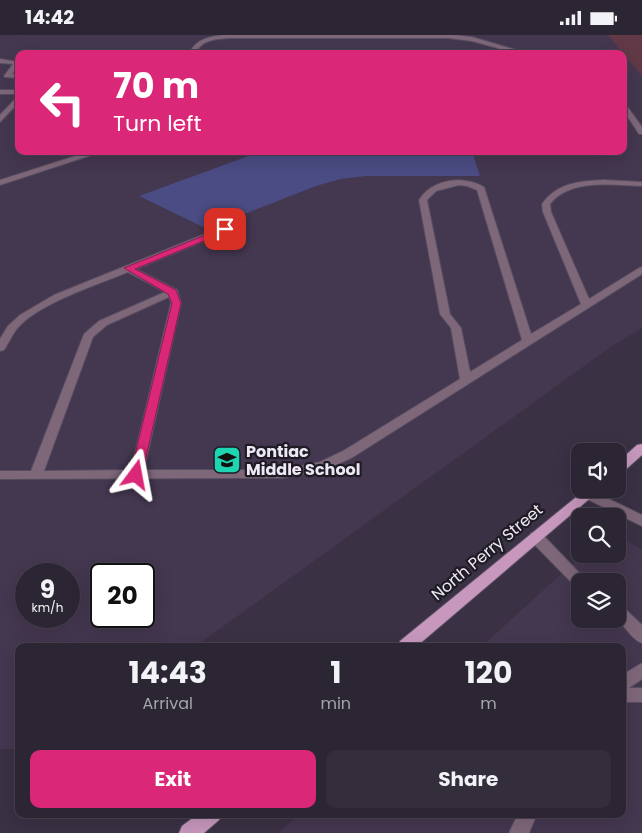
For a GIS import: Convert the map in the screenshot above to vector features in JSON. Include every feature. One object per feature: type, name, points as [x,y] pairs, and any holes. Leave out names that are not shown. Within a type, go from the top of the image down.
[{"type":"main road","points":[[626,462],[642,448]]},
{"type":"main road","name":"North Perry Street","points":[[410,643],[583,498]]},
{"type":"main road","points":[[189,833],[207,818]]},
{"type":"lane","points":[[194,50],[196,45],[213,38],[229,36],[432,35],[466,37],[513,50]]},
{"type":"lane","points":[[0,61],[15,63]]},
{"type":"lane","points":[[15,66],[7,76],[15,76]]},
{"type":"lane","points":[[0,92],[15,92]]},
{"type":"lane","points":[[0,119],[15,102]]},
{"type":"lane","points":[[627,110],[642,132]]},
{"type":"lane","points":[[0,183],[88,155]]},
{"type":"lane","points":[[586,304],[547,212],[546,204],[553,195],[576,185],[603,183],[642,184]]},
{"type":"lane","points":[[466,380],[456,328],[445,313],[424,200],[428,193],[442,187],[459,184],[472,184],[482,189],[528,341]]},
{"type":"lane","points":[[0,348],[12,328],[40,306],[225,229]]},
{"type":"lane","points":[[128,268],[172,292],[176,303],[136,475]]},
{"type":"lane","points":[[0,475],[282,474],[310,470],[335,461],[642,270]]},
{"type":"lane","points":[[36,475],[88,336],[103,323],[172,292]]},
{"type":"lane","points":[[603,498],[642,521]]},
{"type":"lane","points":[[536,537],[571,573]]},
{"type":"lane","points":[[626,618],[642,637]]},
{"type":"lane","points":[[626,682],[642,670]]},
{"type":"lane","points":[[626,695],[642,695]]},
{"type":"lane","points":[[520,833],[526,818]]},
{"type":"shaded area","name":"Pontiac Middle School","points":[[0,35],[642,35],[642,328],[612,346],[200,643],[15,643],[15,749],[0,749]]},
{"type":"shaded area","points":[[608,35],[642,35],[642,76],[627,58],[627,50],[620,50]]},
{"type":"shaded area","points":[[626,540],[642,550],[642,833],[278,833],[295,818],[626,818],[626,643],[485,643],[573,563],[626,563]]},
{"type":"building","points":[[251,155],[473,155],[480,176],[366,176],[341,179],[316,186],[232,219],[229,217],[203,227],[139,196]]},
{"type":"place","name":"Pontiac Middle School","points":[[227,460]]},
{"type":"route","points":[[136,475],[176,299],[172,292],[128,268],[225,229]]}]
